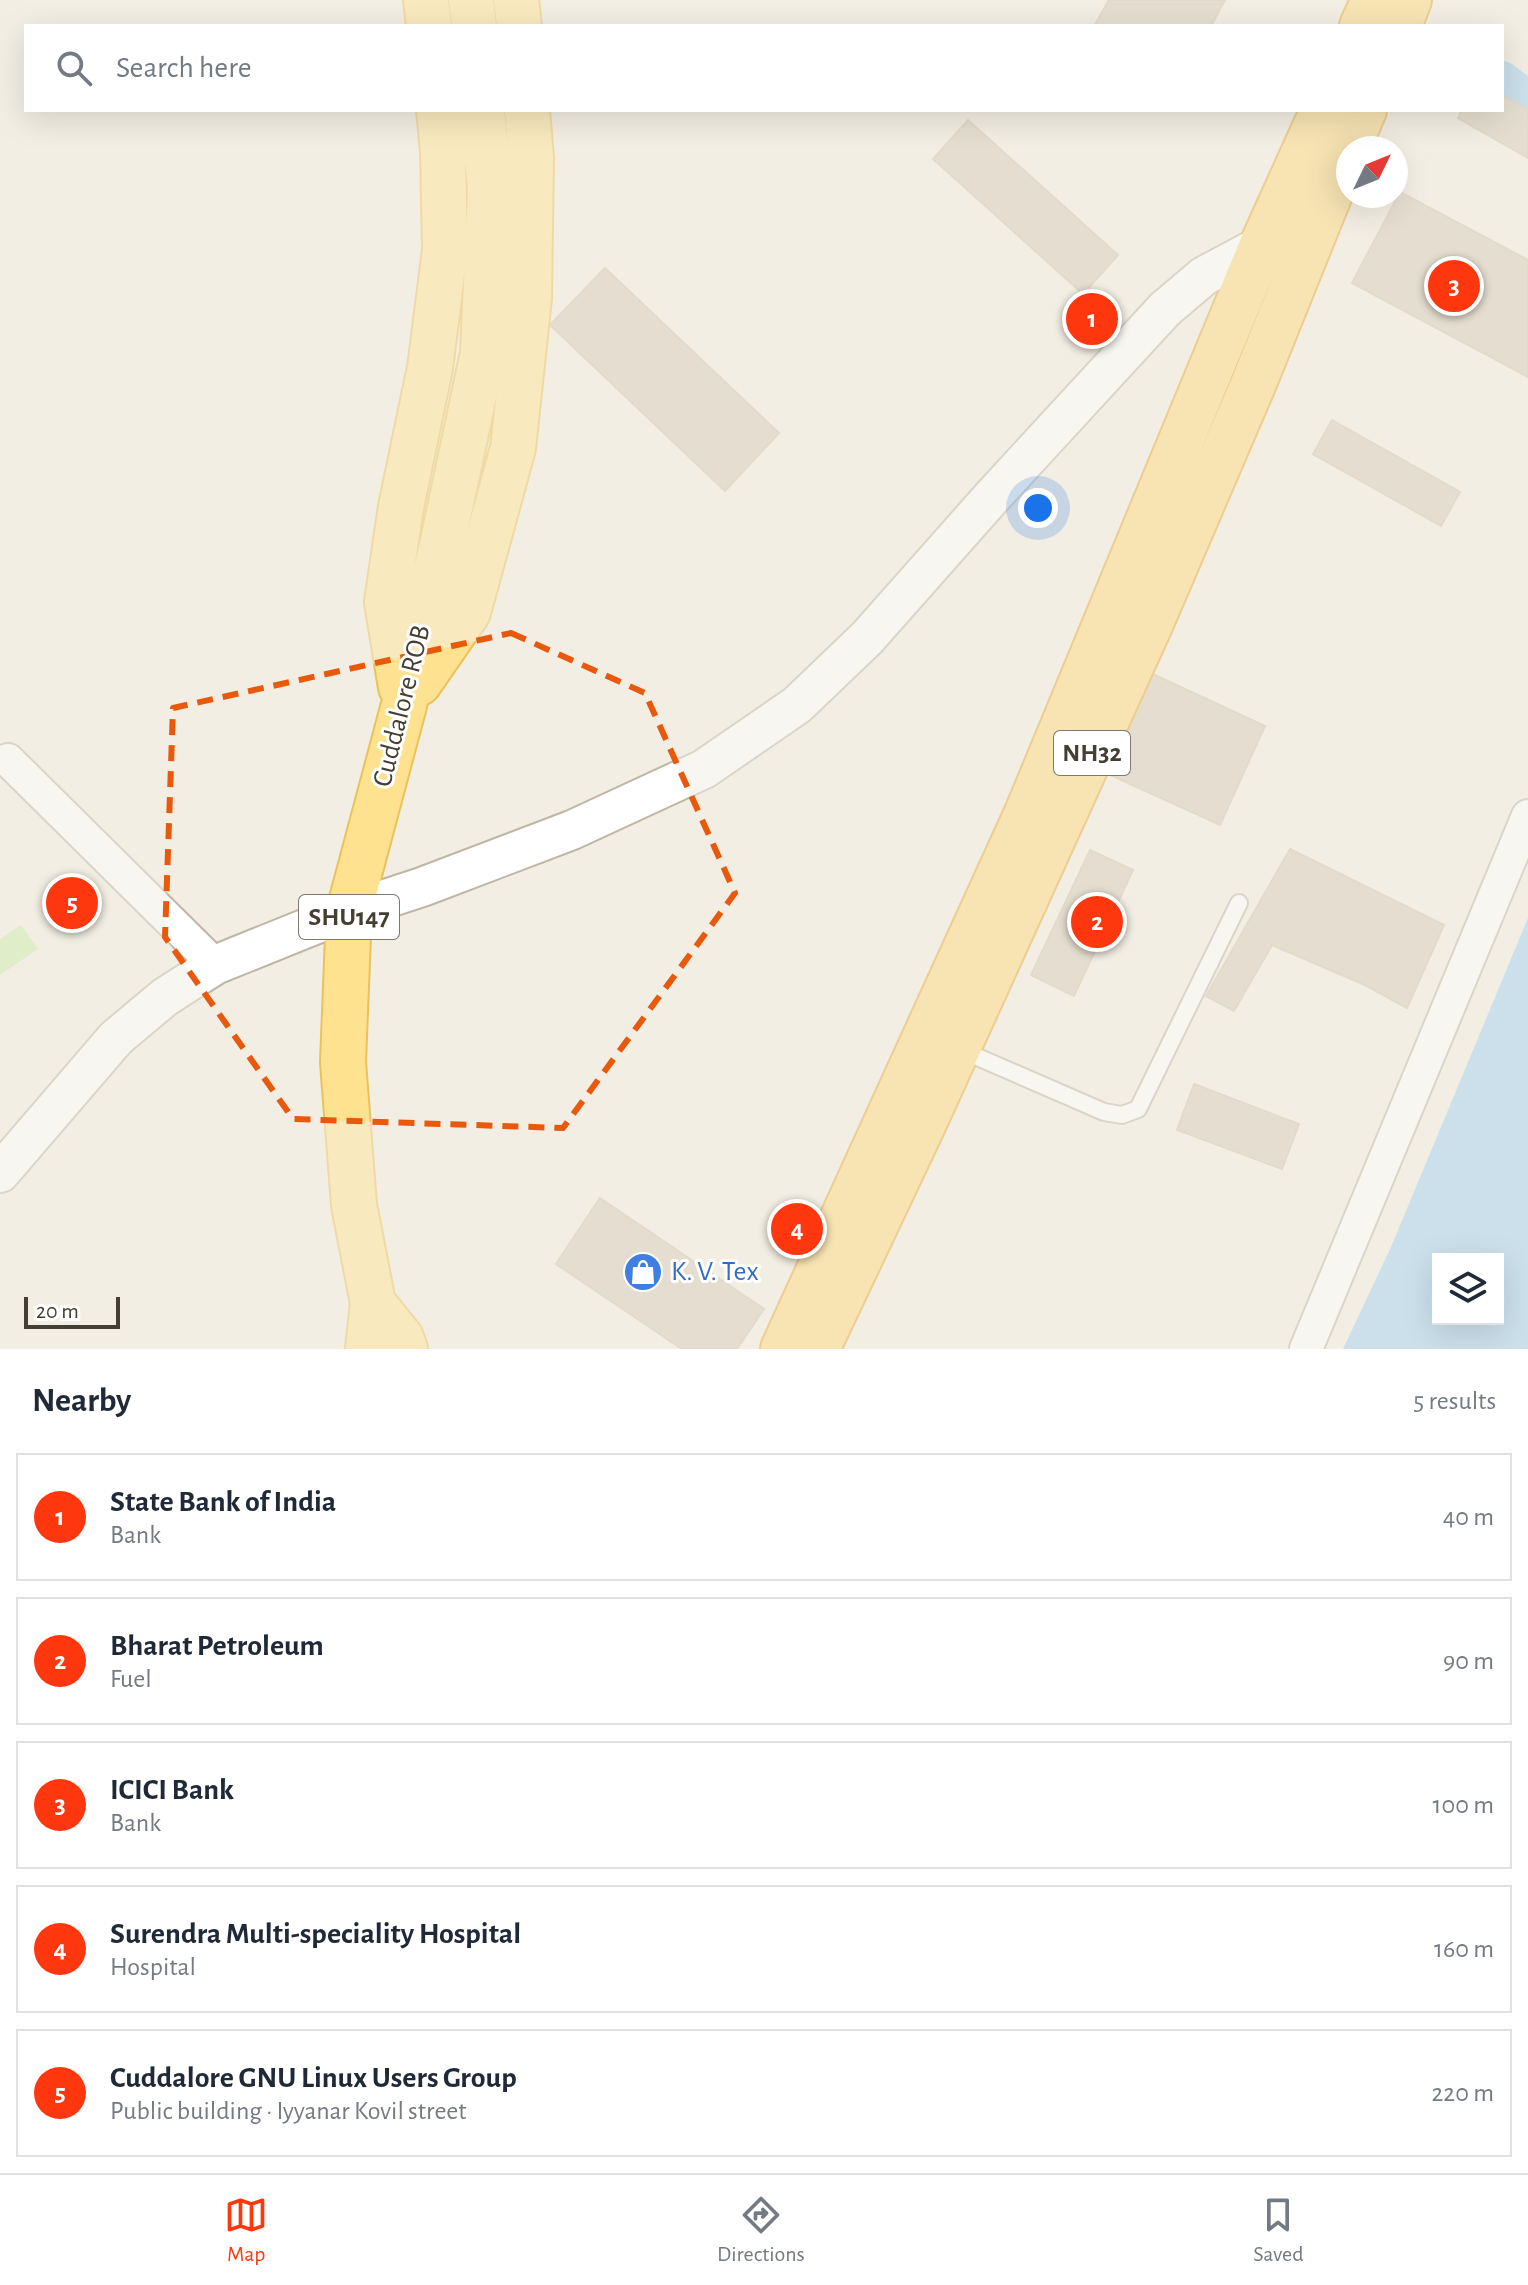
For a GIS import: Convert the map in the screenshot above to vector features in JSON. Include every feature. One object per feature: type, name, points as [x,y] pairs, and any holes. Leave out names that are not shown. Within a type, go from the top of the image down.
[{"type":"highway","points":[[1363,24],[1374,0]]},
{"type":"highway","points":[[1400,24],[1409,0]]},
{"type":"highway","name":"NH32","points":[[783,1349],[1027,813],[1262,245],[1322,112]]},
{"type":"highway","name":"NH32","points":[[1353,136],[1363,112]]},
{"type":"highway","name":"NH32","points":[[817,1349],[958,1049],[1150,625],[1253,385],[1336,178]]},
{"type":"main road","points":[[426,0],[429,24]]},
{"type":"main road","points":[[471,0],[474,24]]},
{"type":"main road","points":[[516,0],[519,24]]},
{"type":"main road","points":[[404,705],[387,602],[401,507],[430,368],[445,250],[439,112]]},
{"type":"main road","name":"Cuddalore ROB","points":[[368,1349],[373,1303],[354,1205],[343,1062],[349,911],[404,705],[483,353],[490,188],[482,112]]},
{"type":"main road","points":[[404,705],[468,612],[513,448],[529,298],[531,158],[527,112]]},
{"type":"main road","name":"Cuddalore ROB","points":[[373,1303],[401,1338],[405,1349]]},
{"type":"street","points":[[0,1173],[116,1038],[165,997],[215,965],[349,911],[572,830],[704,769],[797,705],[867,638],[1165,309],[1204,276],[1262,245]]},
{"type":"street","points":[[8,760],[215,965]]},
{"type":"street","points":[[1306,1349],[1528,816]]},
{"type":"lane","points":[[958,1049],[1104,1112],[1122,1115],[1138,1109],[1239,903]]},
{"type":"highlighted area","points":[[511,633],[645,693],[735,893],[563,1128],[293,1119],[165,937],[173,708]]},
{"type":"green space","points":[[21,925],[38,949],[0,975],[0,939]]},
{"type":"water","points":[[1528,918],[1528,1349],[1343,1349],[1391,1247]]},
{"type":"building","points":[[1109,0],[1225,0],[1212,24],[1095,24]]},
{"type":"building","points":[[1504,96],[1528,110],[1528,158],[1458,118],[1461,112],[1504,112]]},
{"type":"building","points":[[968,120],[1118,255],[1083,294],[933,159]]},
{"type":"building","points":[[1408,196],[1528,260],[1528,377],[1352,283],[1392,208],[1408,208]]},
{"type":"building","points":[[605,268],[779,433],[725,491],[550,325]]},
{"type":"building","points":[[1332,420],[1460,492],[1441,526],[1313,454]]},
{"type":"building","points":[[1142,669],[1265,726],[1220,825],[1097,769]]},
{"type":"building","points":[[1290,849],[1444,925],[1407,1008],[1365,985],[1272,945],[1234,1011],[1206,996]]},
{"type":"building","points":[[1090,850],[1133,870],[1074,996],[1031,975]]},
{"type":"building","points":[[1194,1084],[1299,1124],[1282,1169],[1177,1130]]},
{"type":"building","points":[[600,1198],[764,1309],[737,1349],[682,1349],[556,1264]]},
{"type":"waterway","points":[[1504,79],[1528,97]]},
{"type":"place","name":"ICICI Bank","points":[[1454,286]]},
{"type":"place","name":"State Bank of India","points":[[1092,319]]},
{"type":"place","name":"Cuddalore GNU Linux Users Group","points":[[72,903]]},
{"type":"place","name":"Bharat Petroleum","points":[[1097,922]]},
{"type":"place","name":"Surendra Multi-speciality Hospital","points":[[797,1229]]},
{"type":"place","name":"K. V. Tex","points":[[643,1272]]}]
